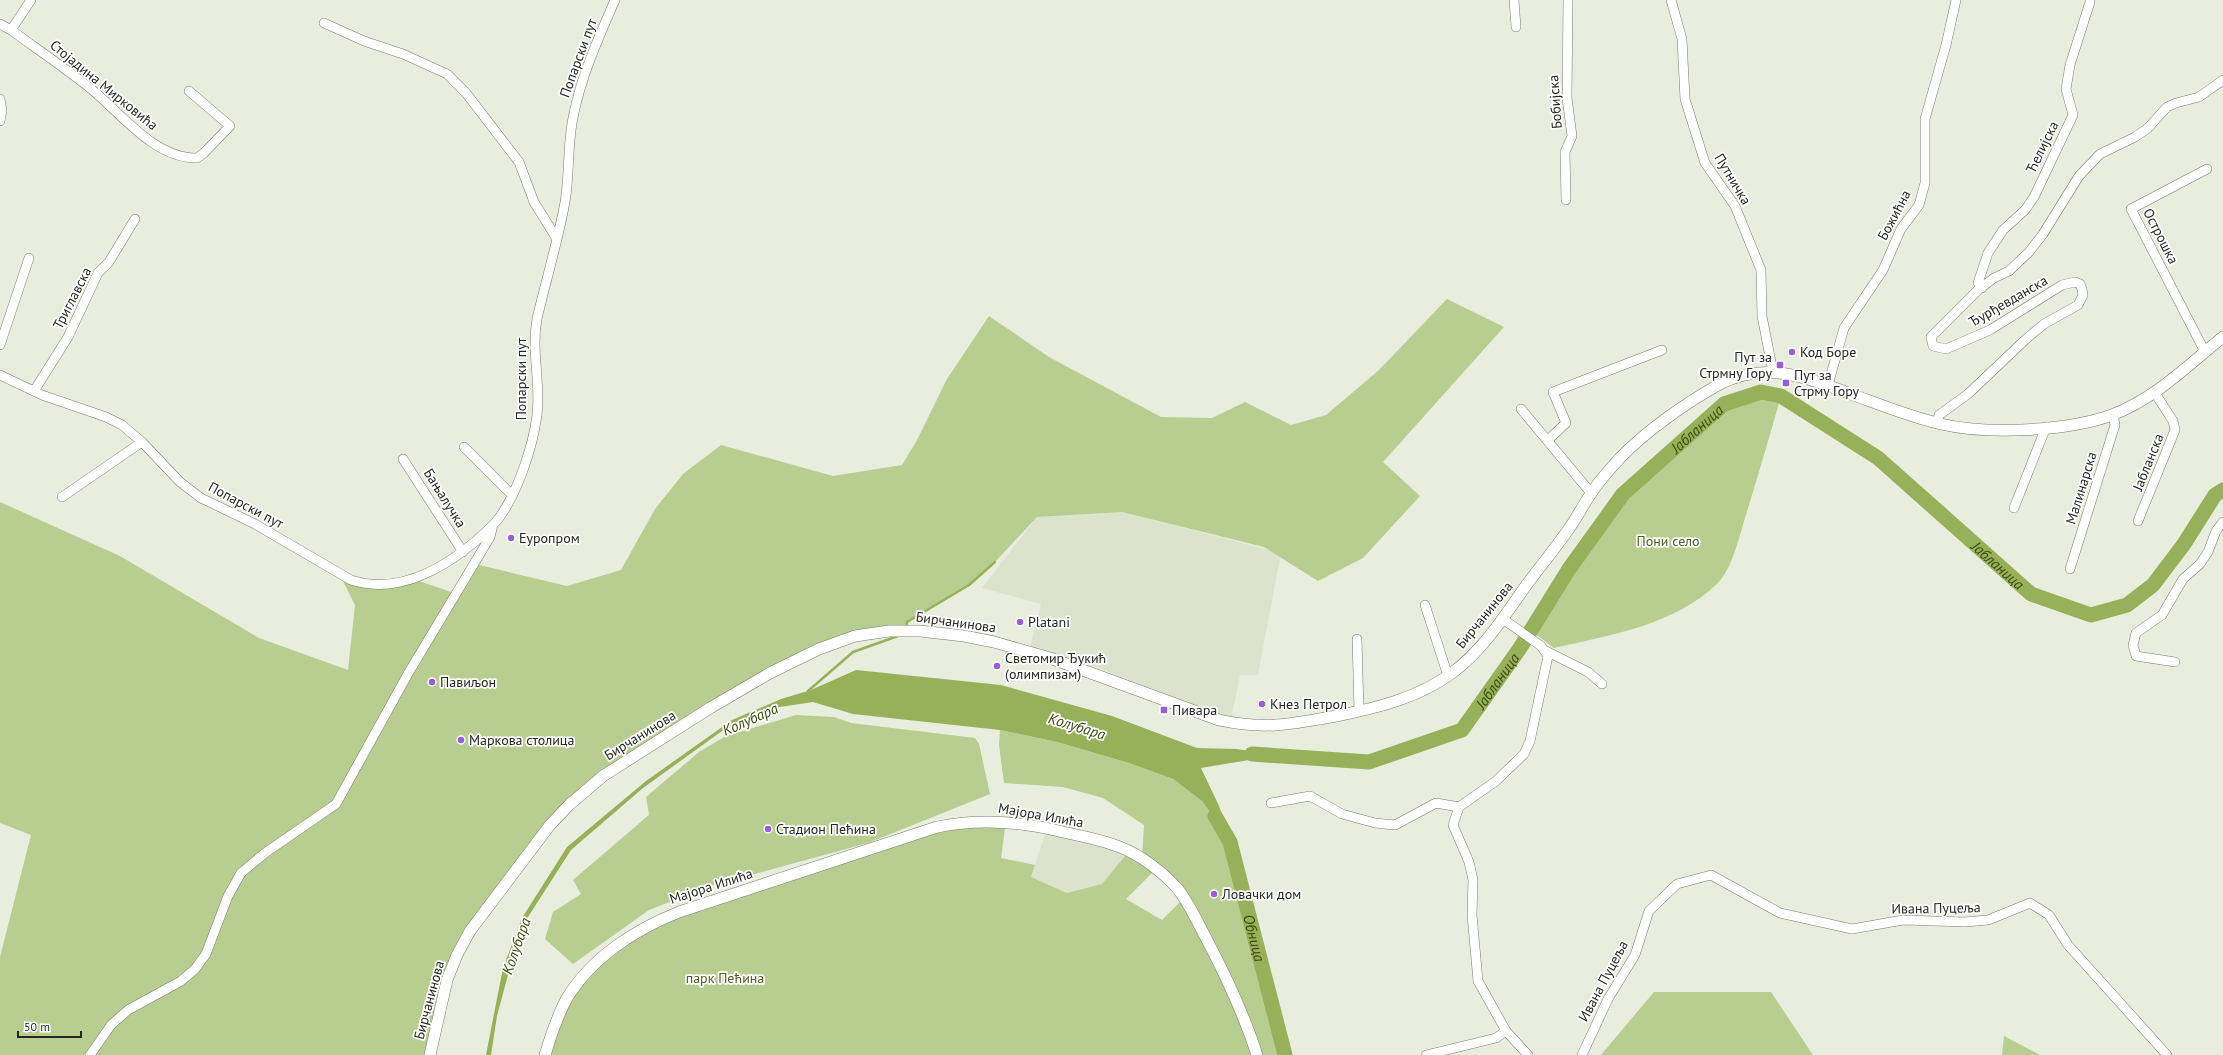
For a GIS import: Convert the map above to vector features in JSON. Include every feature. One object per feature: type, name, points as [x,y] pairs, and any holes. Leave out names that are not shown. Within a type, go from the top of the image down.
[{"type":"main road","points":[[1768,372],[1800,376],[1909,415],[1937,423],[1977,430],[2046,427],[2094,420],[2114,414],[2155,393],[2223,337]]},
{"type":"main road","name":"Бирчанинова","points":[[430,1055],[447,980],[457,955],[470,931],[550,825],[568,805],[603,776],[746,686],[835,642],[870,633],[906,630],[964,636],[994,642],[1050,658],[1219,720],[1241,725],[1283,726],[1359,711],[1397,701],[1425,690],[1448,676],[1479,649],[1570,528],[1591,493],[1623,455],[1670,417],[1729,380],[1768,372]]},
{"type":"main road","name":"Мајора Илића","points":[[545,1055],[560,1012],[582,979],[611,950],[652,924],[679,912],[937,827],[978,821],[1006,822],[1036,826],[1112,844],[1142,858],[1166,876],[1189,905],[1216,956],[1240,1007],[1257,1055]]},
{"type":"street","points":[[11,30],[31,0]]},
{"type":"street","name":"Попарски пут","points":[[0,375],[34,391],[106,417],[122,425],[142,442],[180,482],[201,498],[255,524],[351,580],[368,585],[401,582],[424,575],[462,552],[494,525],[512,495],[524,462],[536,418],[535,335],[565,201],[572,126],[576,101],[584,76],[614,0]]},
{"type":"street","points":[[1514,0],[1516,27]]},
{"type":"street","name":"Бобијска","points":[[1566,200],[1565,152],[1572,136],[1567,98],[1568,0]]},
{"type":"street","name":"Путничка","points":[[1671,0],[1682,39],[1685,99],[1705,163],[1735,206],[1762,270],[1762,316],[1768,372]]},
{"type":"street","name":"Божићна","points":[[1828,385],[1844,328],[1883,270],[1901,229],[1919,205],[1925,183],[1925,119],[1946,45],[1956,0]]},
{"type":"street","name":"Ћелијска","points":[[1982,288],[1978,283],[1988,253],[2003,230],[2025,210],[2034,196],[2073,115],[2066,89],[2070,65],[2090,2]]},
{"type":"street","points":[[324,23],[364,41],[403,54],[447,74],[466,93],[519,162],[534,202],[557,239]]},
{"type":"street","name":"Стојадина Мирковића","points":[[0,24],[11,30],[91,88],[140,134],[175,153],[193,158],[200,156],[230,126],[189,91]]},
{"type":"street","name":"Ђурђевданска","points":[[1937,423],[1940,415],[1968,394],[2026,339],[2044,324],[2078,305],[2082,295],[2080,284],[2075,282],[2062,285],[1990,330],[1946,349],[1933,346],[1932,337],[1982,288],[2009,270],[2029,252],[2043,234],[2079,176],[2100,154],[2135,137],[2148,128],[2167,107],[2176,103],[2200,97],[2223,80]]},
{"type":"street","points":[[0,100],[2,110],[0,121]]},
{"type":"street","name":"Острошка","points":[[2205,352],[2131,209],[2207,169]]},
{"type":"street","name":"Триглавска","points":[[34,391],[68,337],[98,273],[109,262],[135,219]]},
{"type":"street","points":[[0,345],[29,258]]},
{"type":"street","points":[[1548,440],[1566,423],[1553,392],[1662,350]]},
{"type":"street","name":"Јабланска","points":[[2138,521],[2175,430],[2174,421],[2155,393]]},
{"type":"street","points":[[1521,409],[1591,493]]},
{"type":"street","name":"Малинарска","points":[[2070,569],[2115,425],[2114,414]]},
{"type":"street","points":[[2014,508],[2046,427]]},
{"type":"street","points":[[62,498],[142,442]]},
{"type":"street","points":[[464,447],[512,495]]},
{"type":"street","name":"Бањалучка","points":[[403,459],[462,552]]},
{"type":"street","points":[[2175,662],[2136,656],[2134,649],[2134,637],[2136,633],[2162,615],[2183,579],[2204,558],[2216,531],[2223,522]]},
{"type":"street","points":[[90,1055],[112,1025],[128,1010],[181,981],[195,969],[206,954],[228,896],[240,873],[265,853],[336,804],[409,672],[490,537],[494,525]]},
{"type":"street","points":[[1426,605],[1448,676]]},
{"type":"street","points":[[1503,619],[1543,648],[1588,672],[1602,684]]},
{"type":"street","points":[[1357,639],[1359,711]]},
{"type":"street","points":[[1528,1055],[1506,1031],[1478,981],[1472,915],[1473,880],[1469,862],[1452,825],[1459,807],[1496,781],[1524,754],[1530,741],[1548,661],[1543,648]]},
{"type":"street","points":[[1271,803],[1310,796],[1342,814],[1375,823],[1395,825],[1436,803],[1459,807]]},
{"type":"street","name":"Ивана Пуцеља","points":[[1582,1055],[1608,999],[1635,955],[1649,911],[1677,884],[1711,875],[1780,913],[1852,929],[1903,920],[1965,922],[1988,920],[2030,903],[2049,915],[2068,945],[2166,1055]]},
{"type":"street","points":[[1426,1055],[1496,1038],[1506,1031]]},
{"type":"shaded area","points":[[1122,512],[1281,553],[1258,675],[1240,675],[1231,720],[1086,663],[1030,647],[1041,604],[982,588],[1037,517]]},
{"type":"shaded area","points":[[1047,828],[1129,851],[1102,884],[1067,893],[1031,877]]},
{"type":"green space","points":[[1447,299],[1504,327],[1383,462],[1420,496],[1363,558],[1318,581],[1264,547],[1122,512],[1037,517],[995,562],[969,585],[907,622],[906,630],[870,633],[770,673],[569,805],[457,955],[430,1055],[0,1055],[0,957],[31,835],[0,823],[0,502],[120,556],[259,638],[348,670],[355,605],[340,575],[359,583],[413,579],[457,594],[475,564],[567,586],[621,570],[655,509],[683,474],[721,445],[833,476],[902,465],[916,442],[947,379],[989,316],[1049,357],[1161,417],[1212,418],[1245,402],[1291,425],[1326,415],[1379,370]]},
{"type":"green space","name":"Пони село","points":[[1761,392],[1781,396],[1737,545],[1727,570],[1718,583],[1701,597],[1682,609],[1662,619],[1620,633],[1554,648],[1530,630],[1569,569],[1623,494],[1724,404]]},
{"type":"green space","name":"Стадион Пећина","points":[[796,715],[834,717],[851,723],[975,738],[979,744],[990,794],[868,843],[707,887],[649,910],[573,964],[545,939],[553,912],[581,894],[573,880],[649,815],[646,797],[699,752],[726,736]]},
{"type":"green space","name":"парк Пећина","points":[[1000,730],[1057,742],[1129,763],[1173,779],[1202,801],[1230,840],[1285,1055],[544,1055],[582,979],[654,923],[956,823],[1006,821],[1001,858],[1035,865],[1031,877],[1067,893],[1102,884],[1129,851],[1142,858],[1144,825],[1103,798],[1063,787],[1004,783],[999,745]],"holes":[[[1156,869],[1184,898],[1162,920],[1126,899]]]},
{"type":"green space","points":[[1654,992],[1771,992],[1813,1055],[1601,1055]]},
{"type":"green space","points":[[2004,1036],[2040,1055],[2002,1055]]},
{"type":"water","name":"Колубара","points":[[856,670],[1001,685],[1112,716],[1197,748],[1236,749],[1279,755],[1201,768],[1219,806],[1230,840],[1202,801],[1173,779],[1129,763],[1057,742],[1000,730],[853,714],[813,702],[773,708],[722,731],[643,788],[571,850],[528,917],[515,949],[497,1016],[491,1055],[486,1055],[503,968],[522,918],[567,847],[646,781],[732,720],[781,699],[811,690]]},
{"type":"waterway","name":"Јабланица","points":[[1252,754],[1369,762],[1462,730],[1520,648],[1569,569],[1623,494],[1724,404],[1761,392],[1781,396],[1878,458],[2031,594],[2091,615],[2127,605],[2153,585],[2184,544],[2215,495],[2223,490]]},
{"type":"waterway","points":[[906,629],[907,622],[969,585],[995,562]]},
{"type":"waterway","points":[[808,691],[853,652],[898,636]]},
{"type":"waterway","name":"Обница","points":[[1215,816],[1230,842],[1285,1055]]},
{"type":"place","name":"Код Боре","points":[[1792,352]]},
{"type":"place","name":"Пут за Стрмну Гору","points":[[1780,365]]},
{"type":"place","name":"Пут за Стрму Гору","points":[[1786,383]]},
{"type":"place","name":"Еуропром","points":[[511,538]]},
{"type":"place","name":"Platani","points":[[1020,622]]},
{"type":"place","name":"Светомир Ђукић (олимпизам)","points":[[997,666]]},
{"type":"place","name":"Павиљон","points":[[432,682]]},
{"type":"place","name":"Кнез Петрол","points":[[1262,704]]},
{"type":"place","name":"Пивара","points":[[1164,710]]},
{"type":"place","name":"Маркова столица","points":[[461,740]]},
{"type":"place","name":"Стадион Пећина","points":[[768,829]]},
{"type":"place","name":"Ловачки дом","points":[[1214,894]]}]
